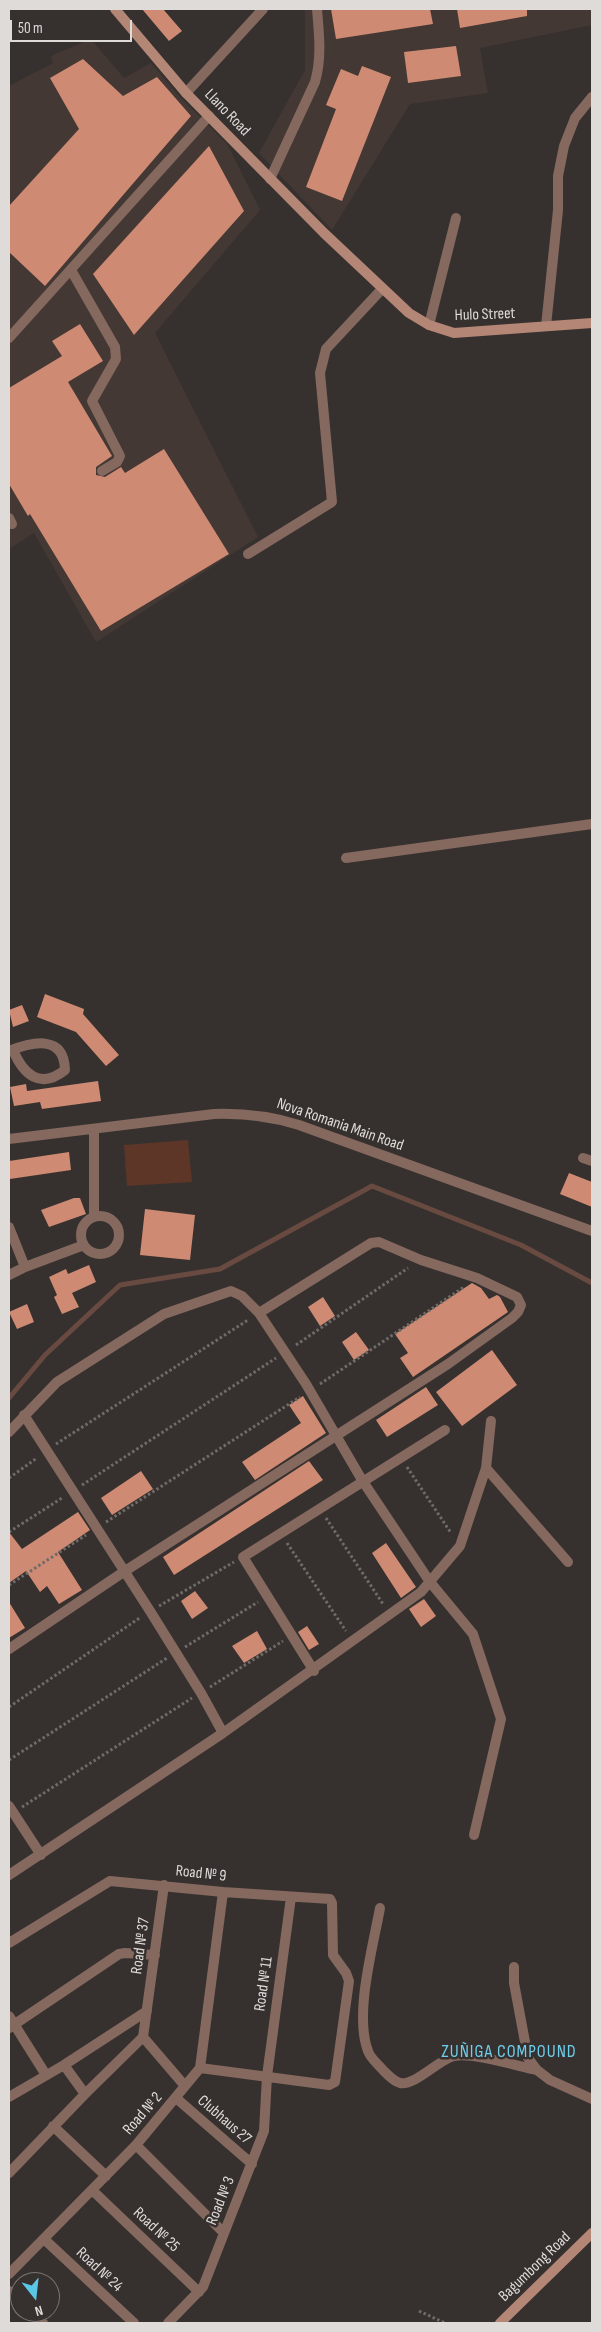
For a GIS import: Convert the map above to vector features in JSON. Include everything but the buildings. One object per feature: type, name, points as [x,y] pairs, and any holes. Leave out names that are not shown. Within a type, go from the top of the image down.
[{"type":"main road","name":"Llano Road","points":[[115,9],[186,93],[324,233]]},
{"type":"main road","name":"Hulo Street","points":[[324,233],[409,313],[429,325],[454,333],[592,323]]},
{"type":"main road","name":"Bagumbong Road","points":[[500,2323],[592,2234]]},
{"type":"street","points":[[186,93],[263,9]]},
{"type":"street","points":[[270,179],[307,99],[320,65],[317,9]]},
{"type":"street","points":[[546,326],[558,210],[558,176],[564,146],[575,118],[592,97]]},
{"type":"street","points":[[9,338],[209,116]]},
{"type":"street","points":[[429,325],[456,218]]},
{"type":"street","points":[[70,270],[116,354],[116,359],[92,401],[120,456],[117,462],[102,471]]},
{"type":"street","points":[[248,554],[332,502],[320,373],[322,359],[331,343],[382,289]]},
{"type":"street","points":[[346,858],[592,824]]},
{"type":"street","points":[[39,1042],[49,1044],[58,1050],[65,1059],[65,1070],[58,1075],[44,1078],[32,1077],[23,1070],[11,1050],[39,1042]]},
{"type":"street","name":"Nova Romania Main Road","points":[[9,1139],[214,1114],[244,1113],[272,1116],[299,1124],[592,1231]]},
{"type":"street","points":[[94,1129],[94,1216]]},
{"type":"street","points":[[94,1216],[106,1217],[116,1225],[119,1231],[117,1243],[108,1252],[102,1254],[94,1253],[84,1245],[81,1232],[84,1224],[94,1216]]},
{"type":"street","points":[[9,1227],[25,1267]]},
{"type":"street","points":[[9,1649],[125,1571],[448,1364],[518,1312],[521,1305],[517,1297],[477,1278],[421,1260],[379,1242],[370,1243],[260,1313]]},
{"type":"street","points":[[9,1275],[84,1245]]},
{"type":"street","points":[[9,1432],[56,1382],[164,1314],[231,1292],[242,1296],[260,1313],[337,1434],[362,1480],[430,1582],[473,1634],[502,1719],[474,1835]]},
{"type":"street","points":[[24,1415],[98,1527],[201,1693],[223,1733]]},
{"type":"street","points":[[9,1875],[314,1671],[421,1592],[460,1546],[486,1468],[491,1421]]},
{"type":"street","points":[[314,1671],[243,1557],[400,1456],[445,1430]]},
{"type":"street","points":[[486,1468],[568,1562]]},
{"type":"street","points":[[11,1809],[41,1855]]},
{"type":"street","name":"Road № 9","points":[[9,1943],[108,1881],[223,1892],[330,1899],[332,1903],[333,1955],[346,1973],[349,1981],[335,2082],[329,2085],[267,2076]]},
{"type":"street","name":"Road № 37","points":[[143,2037],[164,1885]]},
{"type":"street","points":[[223,1892],[200,2068],[267,2076]]},
{"type":"street","name":"Road № 11","points":[[267,2076],[291,1897]]},
{"type":"street","points":[[380,1908],[365,1990],[363,2032],[368,2053],[389,2077],[400,2083],[410,2082],[441,2061],[456,2055],[481,2058],[537,2070]]},
{"type":"street","points":[[46,2075],[10,2023],[119,1954],[155,1955]]},
{"type":"street","points":[[514,1967],[514,1984],[528,2058],[537,2070],[550,2080],[592,2099]]},
{"type":"street","points":[[9,2097],[64,2065],[146,2011]]},
{"type":"street","points":[[9,2173],[53,2126],[143,2037],[185,2086]]},
{"type":"street","points":[[64,2065],[85,2094]]},
{"type":"street","name":"Road № 2","points":[[9,2274],[136,2145],[200,2068]]},
{"type":"street","name":"Road № 3","points":[[168,2323],[199,2292],[252,2164],[264,2131],[267,2076]]},
{"type":"street","name":"Clubhaus 27","points":[[176,2098],[252,2164]]},
{"type":"street","points":[[53,2126],[106,2176]]},
{"type":"street","points":[[136,2145],[224,2232]]},
{"type":"street","name":"Road № 25","points":[[92,2190],[199,2292]]},
{"type":"street","name":"Road № 24","points":[[44,2239],[134,2323]]},
{"type":"path","points":[[9,1532],[285,1352],[421,1260]]},
{"type":"path","points":[[9,1585],[310,1390],[477,1278]]},
{"type":"path","points":[[9,1478],[46,1451],[260,1313]]},
{"type":"path","points":[[400,1456],[460,1546]]},
{"type":"path","points":[[319,1507],[390,1615]]},
{"type":"path","points":[[280,1532],[354,1642]]},
{"type":"path","points":[[9,1706],[150,1611],[243,1557]]},
{"type":"path","points":[[9,1760],[175,1653],[268,1596]]},
{"type":"path","points":[[11,1809],[292,1635]]},
{"type":"path","points":[[419,2311],[445,2323]]},
{"type":"shaded area","points":[[305,9],[592,9],[592,25],[480,48],[488,93],[410,104],[332,230],[259,153],[305,70]]},
{"type":"shaded area","points":[[91,39],[124,78],[151,63],[181,98],[227,144],[260,210],[155,333],[258,537],[96,642],[34,533],[9,549],[9,86],[53,63],[51,56]]},
{"type":"shaded area","points":[[188,1140],[192,1182],[127,1186],[124,1145]]},
{"type":"waterway","points":[[9,1398],[45,1355],[120,1285],[220,1269],[372,1186],[521,1245],[592,1283]]},
{"type":"district","name":"ZUÑIGA COMPOUND","points":[[509,2052]]}]
